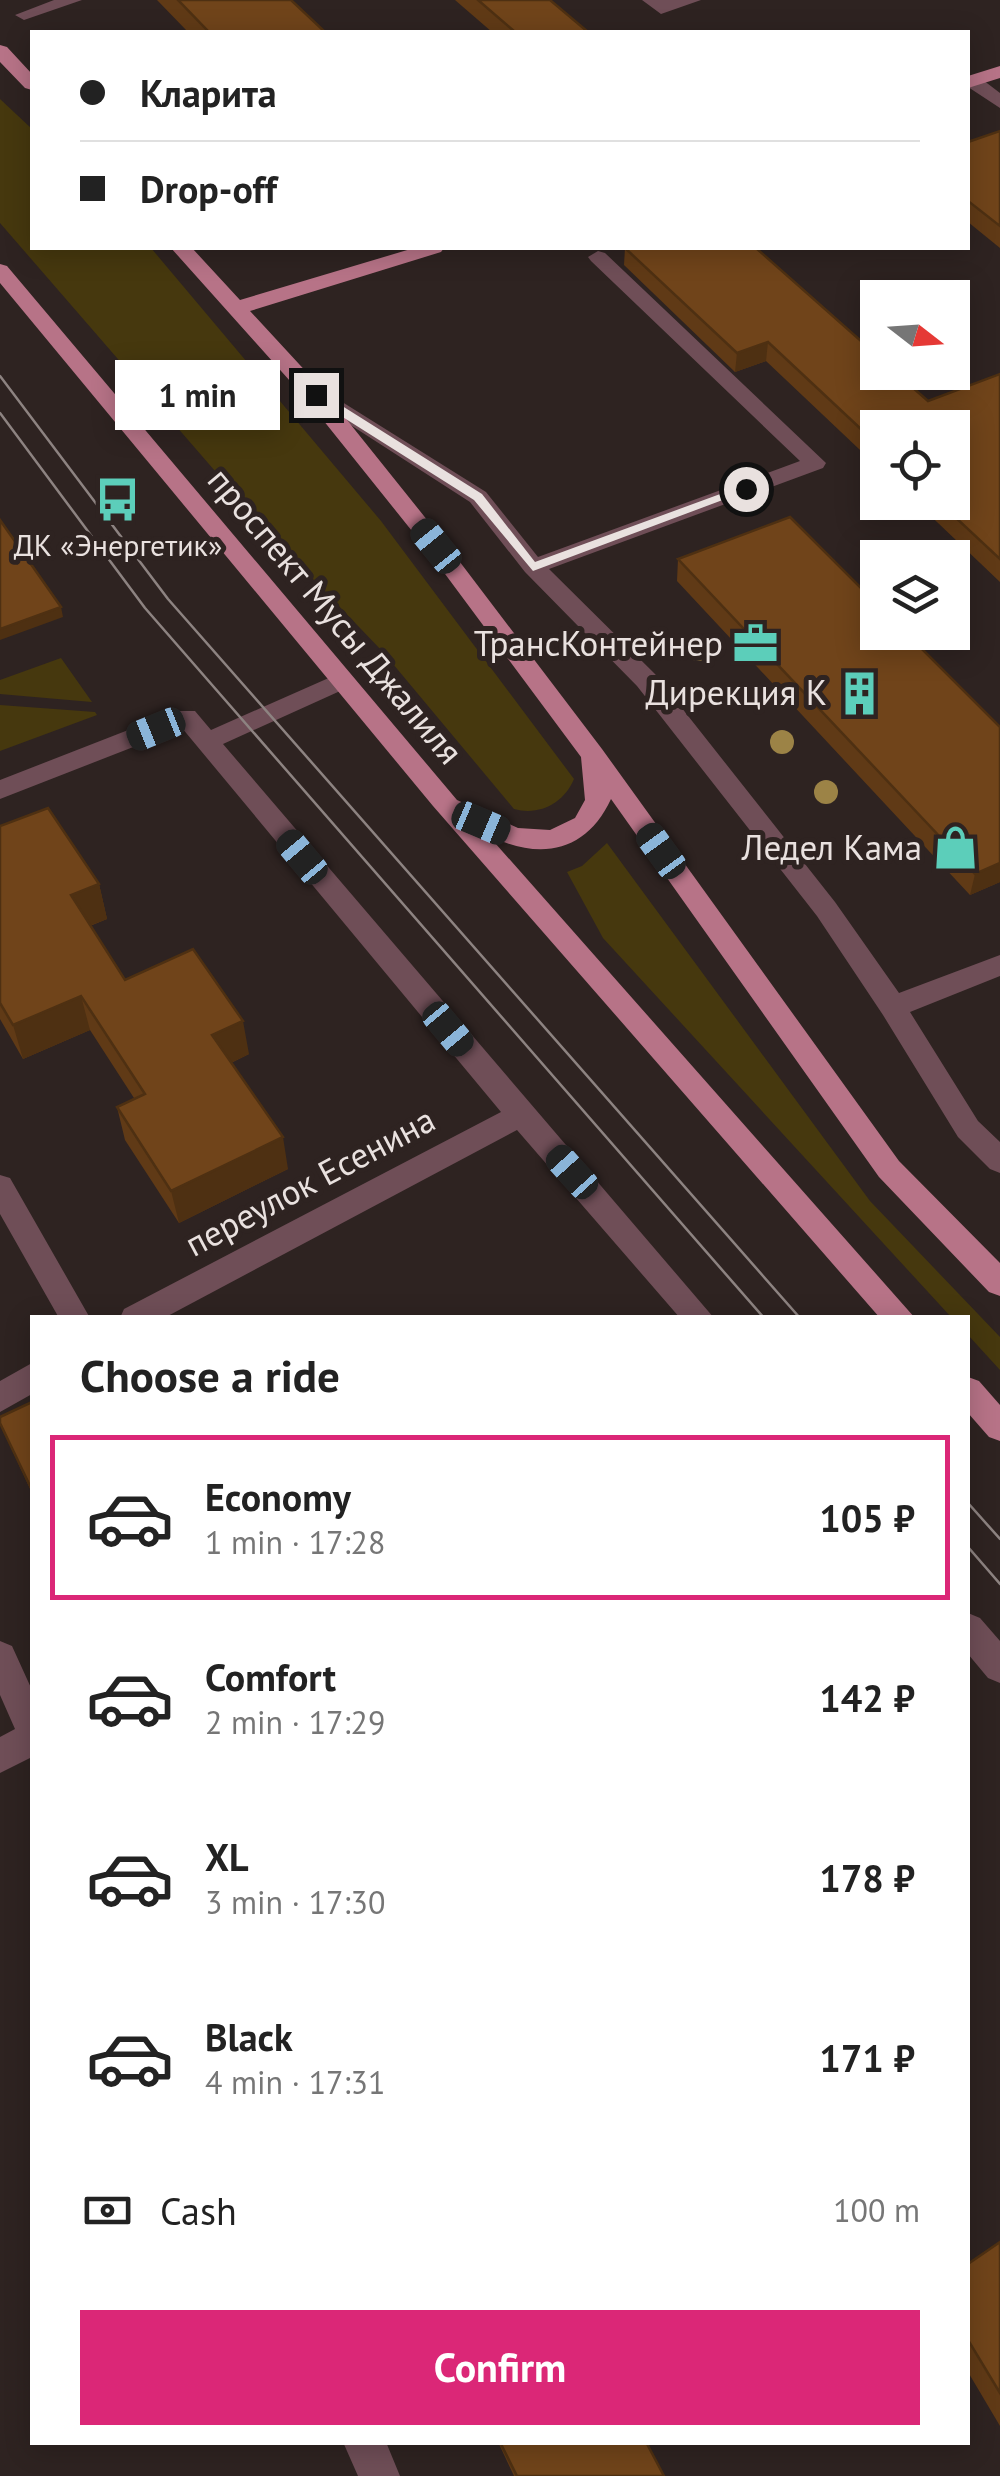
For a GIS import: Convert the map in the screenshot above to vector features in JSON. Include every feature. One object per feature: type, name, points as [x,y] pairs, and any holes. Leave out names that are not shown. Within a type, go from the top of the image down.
[{"type":"main road","points":[[0,51],[30,82]]},
{"type":"main road","points":[[970,82],[1000,72]]},
{"type":"main road","points":[[184,250],[316,395],[436,546],[593,755],[890,1169],[1000,1283]]},
{"type":"main road","points":[[237,308],[427,250]]},
{"type":"main road","name":"проспект Мусы Джалиля","points":[[0,270],[441,800],[781,1189],[897,1315]]},
{"type":"main road","points":[[441,800],[514,837],[552,840],[584,825],[598,800],[593,755]]},
{"type":"main road","points":[[970,1393],[1000,1427]]},
{"type":"street","points":[[7,0],[42,30]]},
{"type":"street","points":[[24,14],[73,0]]},
{"type":"street","points":[[651,0],[661,9],[692,0]]},
{"type":"street","points":[[970,82],[1000,102]]},
{"type":"street","points":[[533,567],[816,463],[598,257]]},
{"type":"street","points":[[316,395],[478,497],[533,567],[646,680],[826,909],[893,1007],[968,1129],[1000,1161]]},
{"type":"street","points":[[204,743],[340,681]]},
{"type":"street","points":[[0,790],[186,717],[521,1115],[696,1315]]},
{"type":"street","points":[[893,1007],[1000,964]]},
{"type":"street","name":"переулок Есенина","points":[[141,1315],[521,1115]]},
{"type":"street","points":[[0,1186],[74,1315]]},
{"type":"street","points":[[0,1398],[30,1378]]},
{"type":"street","points":[[970,1631],[1000,1667]]},
{"type":"street","points":[[0,1657],[30,1723]]},
{"type":"street","points":[[0,1756],[30,1739]]},
{"type":"street","points":[[365,2445],[379,2476]]},
{"type":"shaded area","points":[[0,99],[30,127],[30,250],[153,250],[381,521],[574,779],[564,795],[542,809],[514,809],[383,652],[267,531],[0,223]]},
{"type":"shaded area","points":[[61,658],[92,702],[0,694],[0,680]]},
{"type":"shaded area","points":[[0,705],[95,712],[97,715],[0,751]]},
{"type":"shaded area","points":[[607,843],[870,1201],[1000,1337],[1000,1370],[970,1337],[970,1315],[949,1315],[603,938],[567,872],[582,866]]},
{"type":"building","points":[[178,0],[291,0],[323,30],[207,30]]},
{"type":"building","points":[[478,0],[550,0],[586,30],[513,30]]},
{"type":"building","points":[[1000,131],[1000,226],[970,203],[970,141]]},
{"type":"building","points":[[627,250],[758,250],[860,340],[860,390],[915,390],[928,401],[957,390],[970,390],[970,385],[1000,374],[1000,559],[958,520],[970,520],[970,410],[860,410],[860,428],[768,342],[737,353]]},
{"type":"building","name":"Дирекция К","points":[[790,517],[860,587],[860,650],[923,650],[1000,727],[1000,863],[975,874],[678,559]]},
{"type":"building","points":[[0,520],[61,607],[0,629]]},
{"type":"building","points":[[48,808],[99,884],[71,895],[125,980],[193,949],[243,1021],[212,1035],[283,1137],[171,1191],[117,1107],[145,1094],[81,996],[13,1025],[0,1003],[0,826]]},
{"type":"building","points":[[30,1403],[30,1486],[0,1423],[0,1417]]},
{"type":"building","points":[[1000,2242],[1000,2393],[970,2343],[970,2263]]},
{"type":"building","points":[[502,2445],[648,2445],[664,2476],[517,2476]]},
{"type":"tram line","points":[[0,376],[168,599],[797,1315]]},
{"type":"tram line","points":[[0,413],[145,608],[761,1315]]},
{"type":"tram line","points":[[970,1505],[1000,1539]]},
{"type":"tram line","points":[[970,1549],[1000,1584]]},
{"type":"place","name":"ДК «Энергетик»","points":[[118,499]]},
{"type":"place","name":"ТрансКонтейнер","points":[[756,644]]},
{"type":"place","name":"Дирекция К","points":[[860,693]]},
{"type":"place","name":"Ледел Кама","points":[[955,848]]},
{"type":"route","points":[[316,395],[478,497],[533,567],[746,489]]}]
